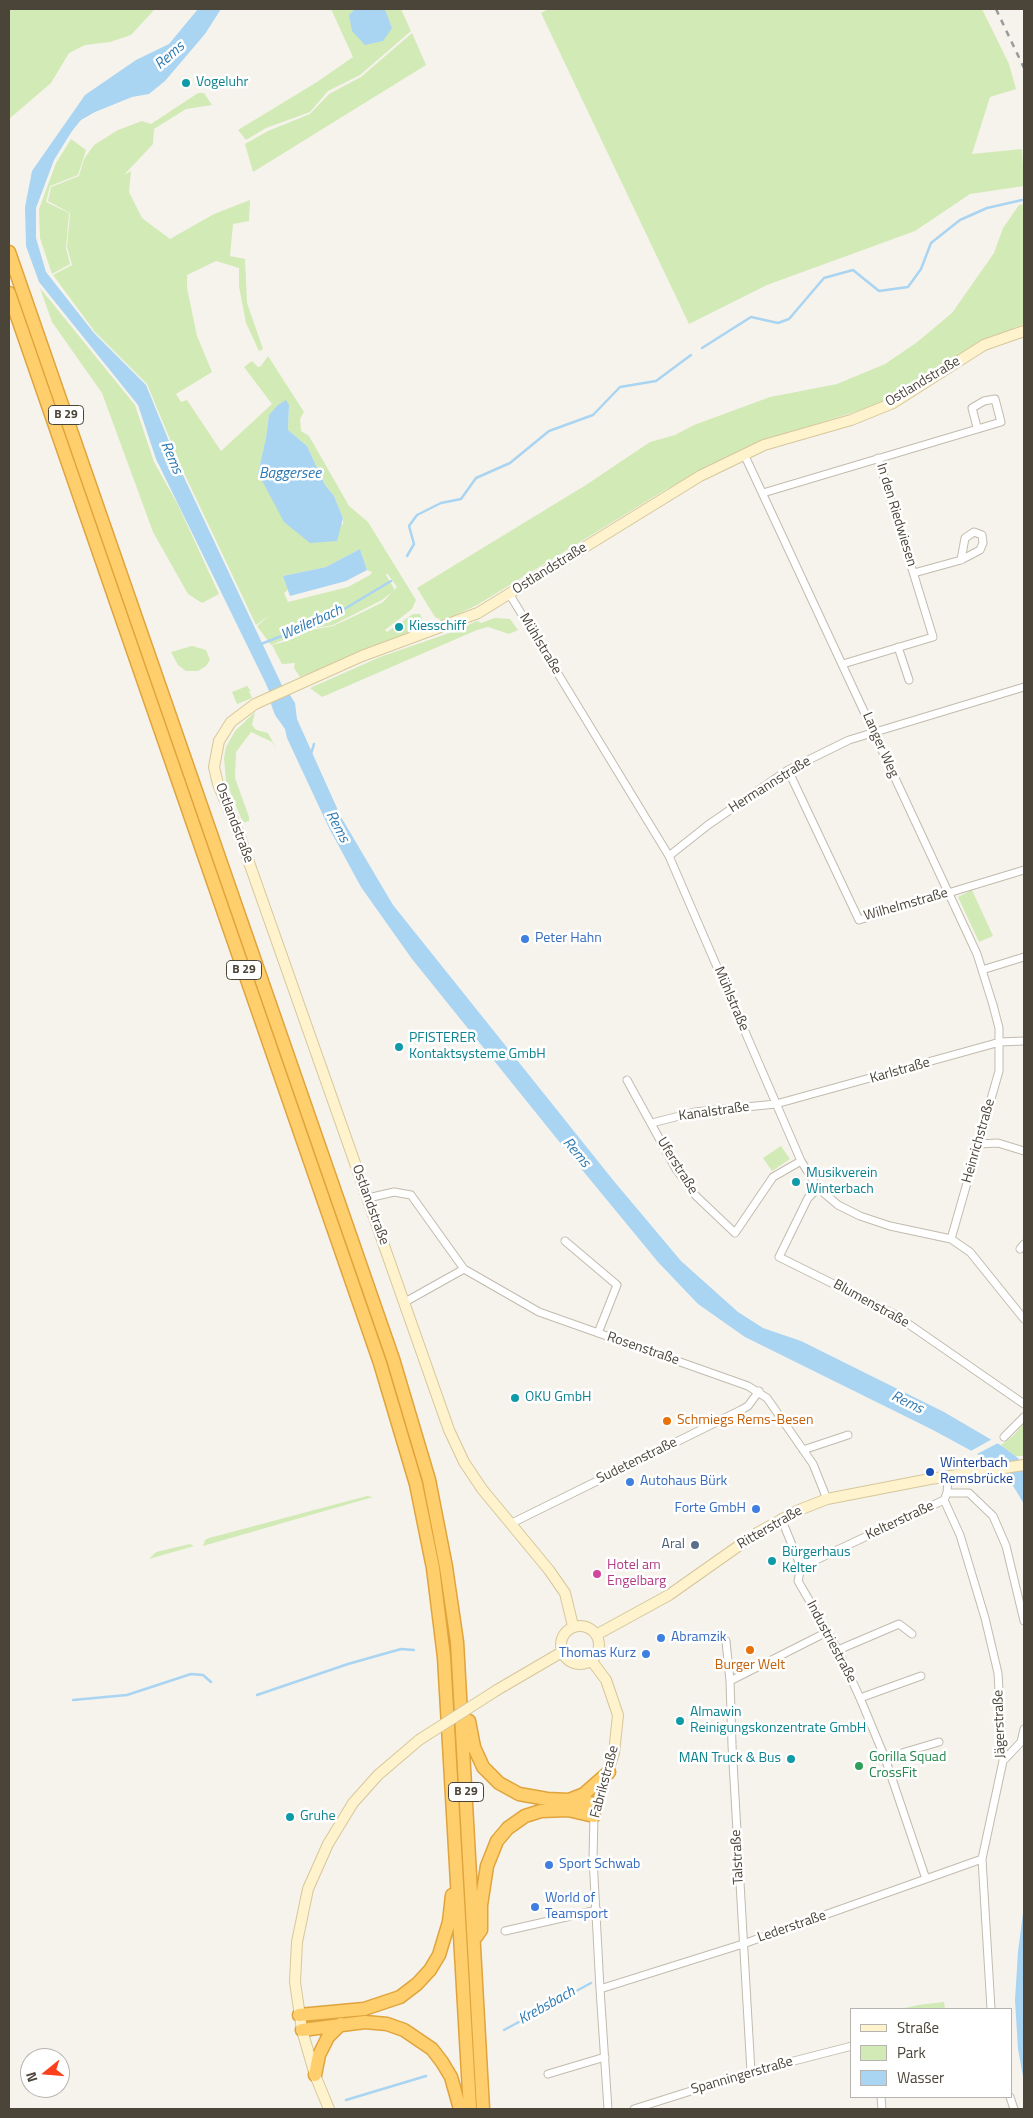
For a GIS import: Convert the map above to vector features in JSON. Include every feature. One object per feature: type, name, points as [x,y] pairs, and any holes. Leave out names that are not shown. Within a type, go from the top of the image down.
[{"type":"highway","name":"B 29","points":[[9,252],[396,1368],[429,1480],[446,1566],[457,1642],[483,2109]]},
{"type":"highway","name":"B 29","points":[[9,293],[380,1363],[401,1428],[416,1484],[439,1610],[451,1756],[470,2109]]},
{"type":"highway","points":[[457,1642],[463,1656],[471,1734],[483,1767],[499,1783],[519,1794],[539,1798],[569,1800],[595,1810]]},
{"type":"highway","points":[[569,1800],[584,1794],[609,1772]]},
{"type":"highway","points":[[474,1941],[481,1930],[487,1866],[497,1841],[508,1828],[525,1816],[541,1811],[595,1810]]},
{"type":"highway","points":[[299,2014],[364,2009],[400,1996],[417,1984],[430,1970],[439,1955],[449,1922],[450,1900],[457,1886]]},
{"type":"highway","points":[[302,2030],[365,2022],[387,2024],[404,2030],[432,2049],[451,2077],[460,2109]]},
{"type":"highway","points":[[315,2074],[320,2055],[328,2037],[341,2024]]},
{"type":"street","name":"Ostlandstraße","points":[[573,1626],[565,1593],[550,1570],[482,1488],[456,1445],[239,834],[215,775],[216,749],[222,734],[237,716],[255,704],[362,656],[456,622],[510,595],[700,476],[744,454],[788,437],[851,420],[894,403],[984,346],[1024,331]]},
{"type":"street","name":"In den Riedwiesen","points":[[763,494],[977,427],[1001,422],[995,399],[984,401],[972,408],[977,427]]},
{"type":"street","name":"Langer Weg","points":[[744,454],[875,733],[982,970],[994,1005],[1000,1042]]},
{"type":"street","name":"In den Riedwiesen","points":[[843,664],[933,637],[878,458]]},
{"type":"street","name":"In den Riedwiesen","points":[[914,573],[961,560]]},
{"type":"street","name":"Mühlstraße","points":[[510,595],[669,856],[801,1161],[818,1188],[838,1205],[860,1216],[890,1226],[951,1239],[970,1252],[1024,1319]]},
{"type":"street","points":[[898,647],[909,680]]},
{"type":"street","name":"Hermannstraße","points":[[669,856],[708,825],[788,770],[849,740],[1024,687]]},
{"type":"street","name":"Wilhelmstraße","points":[[788,770],[859,920],[1024,870]]},
{"type":"street","points":[[982,970],[1024,958]]},
{"type":"street","name":"Karlstraße","points":[[776,1104],[889,1075],[1000,1042],[1024,1041]]},
{"type":"street","name":"Heinrichstraße","points":[[951,1239],[999,1071],[1000,1042]]},
{"type":"street","name":"Uferstraße","points":[[627,1080],[676,1169],[696,1196],[734,1233],[773,1177],[801,1161]]},
{"type":"street","name":"Kanalstraße","points":[[652,1123],[695,1112],[776,1104]]},
{"type":"street","points":[[978,1144],[998,1143],[1024,1151]]},
{"type":"street","name":"Blumenstraße","points":[[818,1188],[808,1198],[779,1256],[894,1314],[1024,1404]]},
{"type":"street","name":"Rosenstraße","points":[[368,1198],[394,1192],[411,1195],[464,1269],[539,1312],[759,1391],[768,1398],[813,1464],[827,1499]]},
{"type":"street","points":[[565,1240],[617,1285],[598,1333]]},
{"type":"street","points":[[404,1302],[464,1269]]},
{"type":"street","name":"Sudetenstraße","points":[[510,1524],[741,1410],[748,1406],[759,1391]]},
{"type":"street","points":[[1004,1437],[1024,1417]]},
{"type":"street","points":[[803,1450],[848,1435]]},
{"type":"street","name":"Ritterstraße","points":[[596,1635],[669,1595],[781,1518],[827,1499],[948,1476],[987,1472],[1024,1465]]},
{"type":"street","name":"Jägerstraße","points":[[948,1476],[946,1497],[986,1618],[998,1673],[1003,1761],[982,1859],[991,2008]]},
{"type":"street","points":[[946,1497],[969,1492],[993,1516],[1006,1546],[1024,1621]]},
{"type":"street","name":"Kelterstraße","points":[[801,1567],[946,1497]]},
{"type":"street","name":"Industriestraße","points":[[781,1518],[801,1567],[798,1580],[838,1650],[860,1698],[885,1758],[926,1879]]},
{"type":"street","points":[[838,1650],[899,1624],[912,1634]]},
{"type":"street","points":[[573,1626],[589,1628],[596,1635],[599,1646],[592,1660],[586,1663],[575,1664],[569,1661],[562,1652],[562,1637],[573,1626]]},
{"type":"street","points":[[730,1681],[827,1632]]},
{"type":"street","name":"Talstraße","points":[[726,1641],[730,1681],[751,2072]]},
{"type":"street","points":[[329,2109],[315,2074],[302,2030],[296,1982],[297,1942],[308,1889],[328,1844],[353,1803],[378,1775],[419,1740],[496,1690],[562,1652]]},
{"type":"street","name":"Fabrikstraße","points":[[592,1660],[606,1680],[618,1715],[616,1744],[609,1772],[595,1810],[593,1858],[608,2109]]},
{"type":"street","points":[[860,1698],[921,1676]]},
{"type":"street","points":[[1003,1761],[1021,1742],[1024,1730]]},
{"type":"street","points":[[885,1758],[939,1742]]},
{"type":"street","name":"Lederstraße","points":[[600,1989],[743,1944],[982,1859]]},
{"type":"street","points":[[505,1931],[597,1910]]},
{"type":"street","name":"Spanningerstraße","points":[[634,2109],[751,2072],[850,2047]]},
{"type":"street","points":[[548,2074],[604,2057]]},
{"type":"green space","points":[[9,9],[155,9],[131,35],[110,42],[85,45],[69,53],[51,83],[9,119]]},
{"type":"green space","points":[[331,9],[355,9],[350,15],[392,28],[385,9],[401,9],[411,31],[360,75],[328,91],[310,112],[266,128],[246,140],[238,130],[317,82],[353,57]]},
{"type":"green space","points":[[549,9],[982,9],[1009,64],[1016,89],[990,97],[972,154],[1022,149],[1024,186],[970,194],[915,231],[767,285],[689,324],[541,13]]},
{"type":"green space","points":[[412,33],[426,65],[253,172],[245,144],[268,131],[310,114],[329,94],[361,77]]},
{"type":"green space","points":[[198,93],[204,93],[212,105],[186,109],[154,129],[153,144],[124,175],[131,171],[129,192],[142,218],[170,239],[214,214],[250,200],[249,221],[233,224],[230,256],[245,259],[247,303],[263,349],[259,351],[246,323],[239,286],[239,268],[216,261],[187,275],[187,288],[197,336],[212,372],[176,394],[181,402],[187,400],[221,451],[272,404],[244,367],[252,361],[258,367],[261,366],[268,356],[304,412],[300,419],[301,431],[309,436],[349,506],[368,522],[416,600],[412,609],[385,630],[387,632],[413,614],[420,614],[423,621],[424,625],[419,630],[300,677],[294,668],[295,663],[282,664],[272,645],[287,641],[311,630],[333,626],[383,602],[392,592],[382,600],[333,625],[310,629],[271,645],[257,626],[269,616],[256,625],[184,473],[147,384],[95,332],[53,275],[72,265],[67,247],[70,213],[48,201],[51,187],[79,176],[84,159],[94,145],[118,130],[142,121],[151,124]],"holes":[[[289,405],[288,430],[307,446],[325,485],[334,496],[343,518],[343,525],[258,473],[269,415]],[[360,549],[367,570],[372,572],[370,575],[348,587],[288,602],[284,593],[288,590],[283,576],[326,567]],[[387,573],[397,587],[395,589],[386,575]]]},
{"type":"green space","points":[[71,139],[86,150],[78,175],[50,186],[46,202],[69,213],[66,248],[70,264],[52,274],[40,238],[39,209],[56,163]]},
{"type":"green space","points":[[1024,204],[1024,324],[976,344],[907,389],[873,406],[759,442],[728,456],[665,490],[477,605],[443,621],[435,617],[417,588],[586,485],[650,442],[675,435],[694,425],[770,397],[837,384],[885,364],[916,343],[952,313],[994,253],[1003,228],[1019,205]]},
{"type":"green space","points":[[40,288],[135,405],[154,462],[178,505],[219,594],[202,603],[188,594],[153,532],[102,393],[52,322]]},
{"type":"green space","points":[[495,618],[510,619],[518,630],[509,634],[488,627],[477,630],[322,697],[310,688],[380,657],[452,632],[477,621],[481,623]]},
{"type":"green space","points":[[192,646],[206,650],[210,660],[206,666],[198,671],[186,671],[178,665],[171,652]]},
{"type":"green space","points":[[247,686],[251,691],[249,691],[252,698],[237,704],[232,692]]},
{"type":"green space","points":[[255,712],[252,725],[256,730],[268,733],[277,750],[272,742],[251,732],[236,752],[235,778],[249,817],[249,821],[243,823],[226,781],[224,758],[226,747],[235,731]]},
{"type":"green space","points":[[972,890],[993,936],[979,942],[958,897]]},
{"type":"green space","points":[[781,1146],[790,1159],[772,1171],[763,1158]]},
{"type":"green space","points":[[1024,1423],[1024,1456],[1015,1456],[1001,1445],[1014,1435]]},
{"type":"green space","points":[[367,1496],[373,1497],[203,1546],[205,1540],[209,1538]]},
{"type":"green space","points":[[190,1544],[194,1546],[149,1559],[156,1552]]},
{"type":"green space","points":[[944,2002],[945,2008],[904,2008]]},
{"type":"water","name":"Rems","points":[[198,9],[221,9],[205,34],[165,81],[149,94],[132,97],[95,112],[81,120],[72,131],[54,160],[36,208],[36,238],[46,272],[94,333],[146,385],[182,473],[286,694],[290,695],[295,703],[297,719],[341,817],[393,905],[613,1180],[681,1261],[738,1312],[763,1328],[801,1341],[944,1412],[1002,1446],[1018,1458],[1024,1467],[1024,1504],[1009,1479],[992,1462],[933,1430],[745,1337],[698,1304],[658,1262],[574,1160],[412,959],[361,887],[329,828],[287,738],[285,729],[275,715],[271,704],[273,700],[266,684],[156,459],[138,405],[39,282],[26,246],[25,207],[32,171],[85,95],[136,60],[169,44]]},
{"type":"water","points":[[355,9],[385,9],[392,28],[383,41],[365,45],[352,31],[349,15]]},
{"type":"water","name":"Baggersee","points":[[286,400],[289,405],[288,430],[307,446],[325,485],[334,496],[343,518],[337,541],[310,543],[284,522],[258,473],[269,415],[278,405]]},
{"type":"water","points":[[360,549],[367,570],[346,581],[290,596],[283,576],[326,567]]},
{"type":"water","points":[[1024,1905],[1024,2082],[1018,2049],[1015,2000],[1018,1952]]},
{"type":"pier","points":[[994,1438],[1000,1442],[975,1455],[969,1452]]},
{"type":"waterway","name":"Weilerbach","points":[[702,348],[751,317],[778,323],[789,319],[824,278],[853,270],[879,291],[908,287],[921,269],[931,243],[960,220],[987,208],[1022,200]]},
{"type":"waterway","points":[[407,556],[414,544],[409,526],[417,515],[441,503],[461,499],[476,478],[510,463],[549,431],[593,415],[620,387],[656,381],[691,355]]},
{"type":"waterway","name":"Weilerbach","points":[[261,644],[331,617],[391,581]]},
{"type":"waterway","points":[[311,754],[314,744]]},
{"type":"waterway","points":[[257,1695],[348,1664],[401,1649],[414,1650]]},
{"type":"waterway","points":[[73,1700],[127,1695],[191,1674],[203,1675],[211,1682]]},
{"type":"waterway","name":"Krebsbach","points":[[504,2030],[591,1983]]},
{"type":"waterway","name":"Krebsbach","points":[[346,2100],[426,2076]]},
{"type":"railway","points":[[996,9],[1024,68]]},
{"type":"place","name":"Vogeluhr","points":[[186,83]]},
{"type":"place","name":"Kiesschiff","points":[[399,627]]},
{"type":"place","name":"Peter Hahn","points":[[525,939]]},
{"type":"place","name":"PFISTERER Kontaktsysteme GmbH","points":[[399,1047]]},
{"type":"place","name":"Musikverein Winterbach","points":[[796,1182]]},
{"type":"place","name":"OKU GmbH","points":[[515,1398]]},
{"type":"place","name":"Schmiegs Rems-Besen","points":[[667,1421]]},
{"type":"place","name":"Winterbach Remsbrücke","points":[[930,1472]]},
{"type":"place","name":"Autohaus Bürk","points":[[630,1482]]},
{"type":"place","name":"Forte GmbH","points":[[756,1509]]},
{"type":"place","name":"Aral","points":[[695,1545]]},
{"type":"place","name":"Bürgerhaus Kelter","points":[[772,1561]]},
{"type":"place","name":"Hotel am Engelbarg","points":[[597,1574]]},
{"type":"place","name":"Abramzik","points":[[661,1638]]},
{"type":"place","name":"Burger Welt","points":[[750,1650]]},
{"type":"place","name":"Thomas Kurz","points":[[646,1654]]},
{"type":"place","name":"Almawin Reinigungskonzentrate GmbH","points":[[680,1721]]},
{"type":"place","name":"MAN Truck & Bus","points":[[791,1759]]},
{"type":"place","name":"Gorilla Squad CrossFit","points":[[859,1766]]},
{"type":"place","name":"Gruhe","points":[[290,1817]]},
{"type":"place","name":"Sport Schwab","points":[[549,1865]]},
{"type":"place","name":"World of Teamsport","points":[[535,1907]]}]
